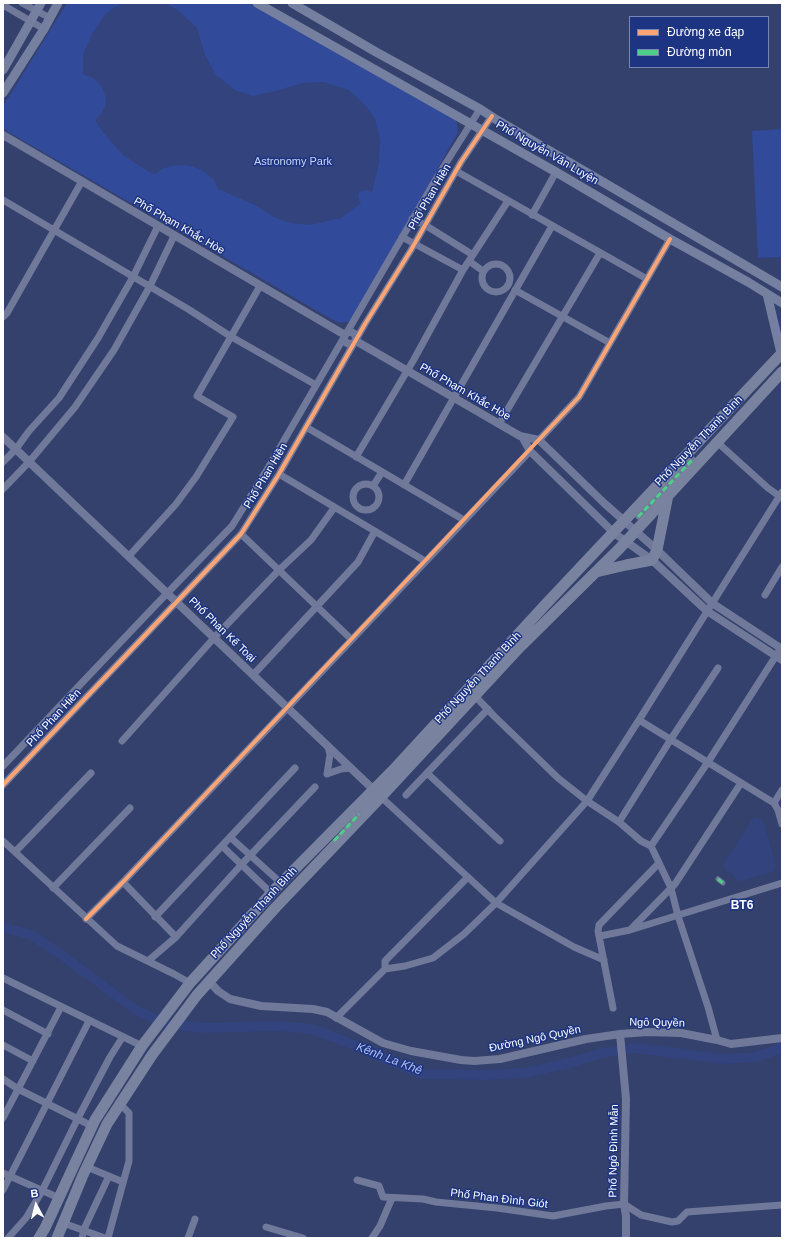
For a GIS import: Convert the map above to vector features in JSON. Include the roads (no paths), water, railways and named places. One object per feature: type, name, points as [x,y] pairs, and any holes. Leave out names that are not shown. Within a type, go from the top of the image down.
[{"type":"main road","points":[[3,94],[44,29],[58,3]]},
{"type":"main road","name":"Phố Nguyễn Văn Luyện","points":[[258,3],[556,172],[782,303]]},
{"type":"main road","name":"Phố Nguyễn Văn Luyện","points":[[292,3],[376,52],[480,109],[496,120],[781,286]]},
{"type":"main road","points":[[3,70],[39,7]]},
{"type":"main road","points":[[767,294],[782,353]]},
{"type":"main road","name":"Phố Nguyễn Thanh Bình","points":[[142,1046],[190,984],[271,893],[373,788],[396,767],[545,605],[782,353]]},
{"type":"main road","name":"Phố Nguyễn Thanh Bình","points":[[120,1104],[156,1050],[185,1010],[209,981],[276,907],[381,797],[518,648],[626,541],[782,372]]},
{"type":"main road","points":[[594,573],[652,560],[657,550],[668,495]]},
{"type":"main road","points":[[39,1238],[92,1126],[108,1098],[142,1046]]},
{"type":"main road","points":[[57,1238],[107,1124],[120,1104]]},
{"type":"street","points":[[22,3],[39,7],[50,18]]},
{"type":"street","points":[[3,5],[44,29]]},
{"type":"street","name":"Phố Phan Hiền","points":[[3,766],[232,526],[268,468],[412,219],[480,109]]},
{"type":"street","name":"Phố Phan Hiền","points":[[3,785],[241,534],[279,474],[456,171],[492,116]]},
{"type":"street","name":"Phố Phạm Khắc Hòe","points":[[3,135],[345,335],[345,340],[347,343],[351,344],[356,341],[522,438],[539,440]]},
{"type":"street","points":[[456,171],[647,279]]},
{"type":"street","points":[[532,214],[556,172]]},
{"type":"street","points":[[3,317],[7,313],[82,181]]},
{"type":"street","points":[[3,200],[150,286],[230,336],[316,385]]},
{"type":"street","points":[[356,457],[407,371],[463,270],[508,201]]},
{"type":"street","points":[[412,219],[425,225],[473,255]]},
{"type":"street","points":[[3,462],[16,449],[29,431],[59,398],[98,338],[133,277],[158,226]]},
{"type":"street","points":[[404,485],[552,226]]},
{"type":"street","points":[[3,489],[29,462],[75,407],[114,350],[150,286],[174,236]]},
{"type":"street","points":[[402,237],[463,270]]},
{"type":"street","points":[[86,919],[123,882],[286,707],[580,397],[670,239]]},
{"type":"street","points":[[499,424],[600,253]]},
{"type":"street","points":[[469,261],[483,271]]},
{"type":"street","points":[[494,264],[498,264],[506,268],[510,276],[508,285],[502,291],[493,292],[485,288],[481,280],[483,271],[489,265],[494,264]]},
{"type":"street","points":[[129,556],[176,504],[196,477],[233,417],[197,396],[260,286]]},
{"type":"street","points":[[515,290],[610,343]]},
{"type":"street","points":[[306,427],[464,520]]},
{"type":"street","name":"Phố Phan Kế Toại","points":[[3,437],[381,797]]},
{"type":"street","name":"Phố Phạm Khắc Hòe","points":[[522,438],[530,451],[614,533],[652,560],[707,611],[779,658]]},
{"type":"street","points":[[539,440],[624,522],[657,550],[712,603],[782,648],[779,658],[651,846]]},
{"type":"street","points":[[336,1018],[385,969],[424,961],[436,956],[468,931],[496,903],[587,801],[781,495],[717,442]]},
{"type":"street","points":[[638,517],[693,459]]},
{"type":"street","points":[[373,486],[382,472]]},
{"type":"street","points":[[279,474],[425,561]]},
{"type":"street","points":[[368,483],[376,487],[380,495],[378,503],[372,509],[364,510],[359,508],[356,506],[353,499],[354,491],[360,485],[368,483]]},
{"type":"street","points":[[122,741],[214,638],[279,570],[311,540],[334,508]]},
{"type":"street","points":[[354,519],[359,508]]},
{"type":"street","points":[[253,675],[358,562],[375,531]]},
{"type":"street","points":[[241,534],[351,639]]},
{"type":"street","points":[[765,594],[782,567]]},
{"type":"street","points":[[619,822],[718,668]]},
{"type":"street","points":[[475,696],[558,778],[587,801],[619,822],[642,841],[651,846],[671,888],[678,916],[708,1007],[717,1040],[731,1044],[782,1038]]},
{"type":"street","points":[[406,795],[488,709]]},
{"type":"street","points":[[639,720],[742,782],[780,807],[782,824]]},
{"type":"street","points":[[328,746],[330,755],[327,774],[341,768],[351,768]]},
{"type":"street","points":[[155,916],[295,768]]},
{"type":"street","points":[[427,773],[500,841]]},
{"type":"street","points":[[15,852],[91,774]]},
{"type":"street","points":[[630,930],[675,884],[742,782]]},
{"type":"street","points":[[148,961],[176,938],[315,786]]},
{"type":"street","points":[[774,803],[782,790]]},
{"type":"street","points":[[381,797],[496,903],[574,946],[604,960]]},
{"type":"street","points":[[53,888],[130,808]]},
{"type":"street","points":[[334,840],[359,814]]},
{"type":"street","points":[[230,838],[281,883]]},
{"type":"street","points":[[3,841],[117,946],[190,984]]},
{"type":"street","points":[[222,846],[271,893]]},
{"type":"street","points":[[613,1008],[598,931],[599,925],[659,863]]},
{"type":"street","points":[[385,969],[385,961],[468,877]]},
{"type":"street","points":[[718,879],[723,883]]},
{"type":"street","points":[[123,882],[176,938]]},
{"type":"street","points":[[600,936],[630,930],[782,883]]},
{"type":"street","points":[[3,978],[89,1020],[122,1038],[142,1046]]},
{"type":"street","name":"Đường Ngô Quyền","points":[[209,981],[218,991],[230,999],[261,1006],[313,1009],[327,1012],[383,1043],[418,1053],[461,1060],[474,1061],[500,1059],[586,1039],[620,1037]]},
{"type":"street","points":[[3,1118],[62,1007]]},
{"type":"street","points":[[3,1010],[48,1034]]},
{"type":"street","points":[[3,1190],[6,1175],[48,1103],[89,1020]]},
{"type":"street","name":"Ngô Quyền","points":[[620,1037],[647,1032],[681,1033],[717,1040]]},
{"type":"street","name":"Phố Ngô Đình Mẫn","points":[[620,1037],[626,1099],[624,1204],[627,1232],[626,1238]]},
{"type":"street","points":[[8,1238],[26,1218],[42,1191],[78,1118],[110,1057],[122,1038]]},
{"type":"street","points":[[3,1045],[33,1061]]},
{"type":"street","points":[[3,1079],[18,1089],[92,1126]]},
{"type":"street","points":[[108,1238],[129,1161],[129,1113],[120,1104]]},
{"type":"street","points":[[87,1167],[123,1182]]},
{"type":"street","points":[[6,1175],[59,1198]]},
{"type":"street","points":[[82,1238],[84,1229],[109,1176]]},
{"type":"street","points":[[357,1180],[379,1186],[383,1197],[392,1198],[380,1226],[372,1238]]},
{"type":"street","name":"Phố Phan Đình Giót","points":[[392,1198],[423,1199],[436,1202],[553,1216],[624,1204]]},
{"type":"street","points":[[624,1204],[641,1215],[672,1222],[678,1221],[687,1212],[782,1205]]},
{"type":"street","points":[[188,1238],[195,1218]]},
{"type":"street","points":[[63,1223],[84,1229],[105,1238]]},
{"type":"street","points":[[266,1227],[303,1238]]},
{"type":"waterway","name":"Kênh La Khê","points":[[3,927],[31,935],[63,956],[136,1010],[166,1024],[204,1028],[278,1026],[312,1029],[354,1045],[421,1074],[489,1075],[524,1073],[569,1063],[603,1053],[635,1048],[724,1059],[756,1057],[782,1048]]},
{"type":"district","name":"BT6","points":[[742,906]]},
{"type":"park label","name":"Astronomy Park","points":[[293,162]]}]
